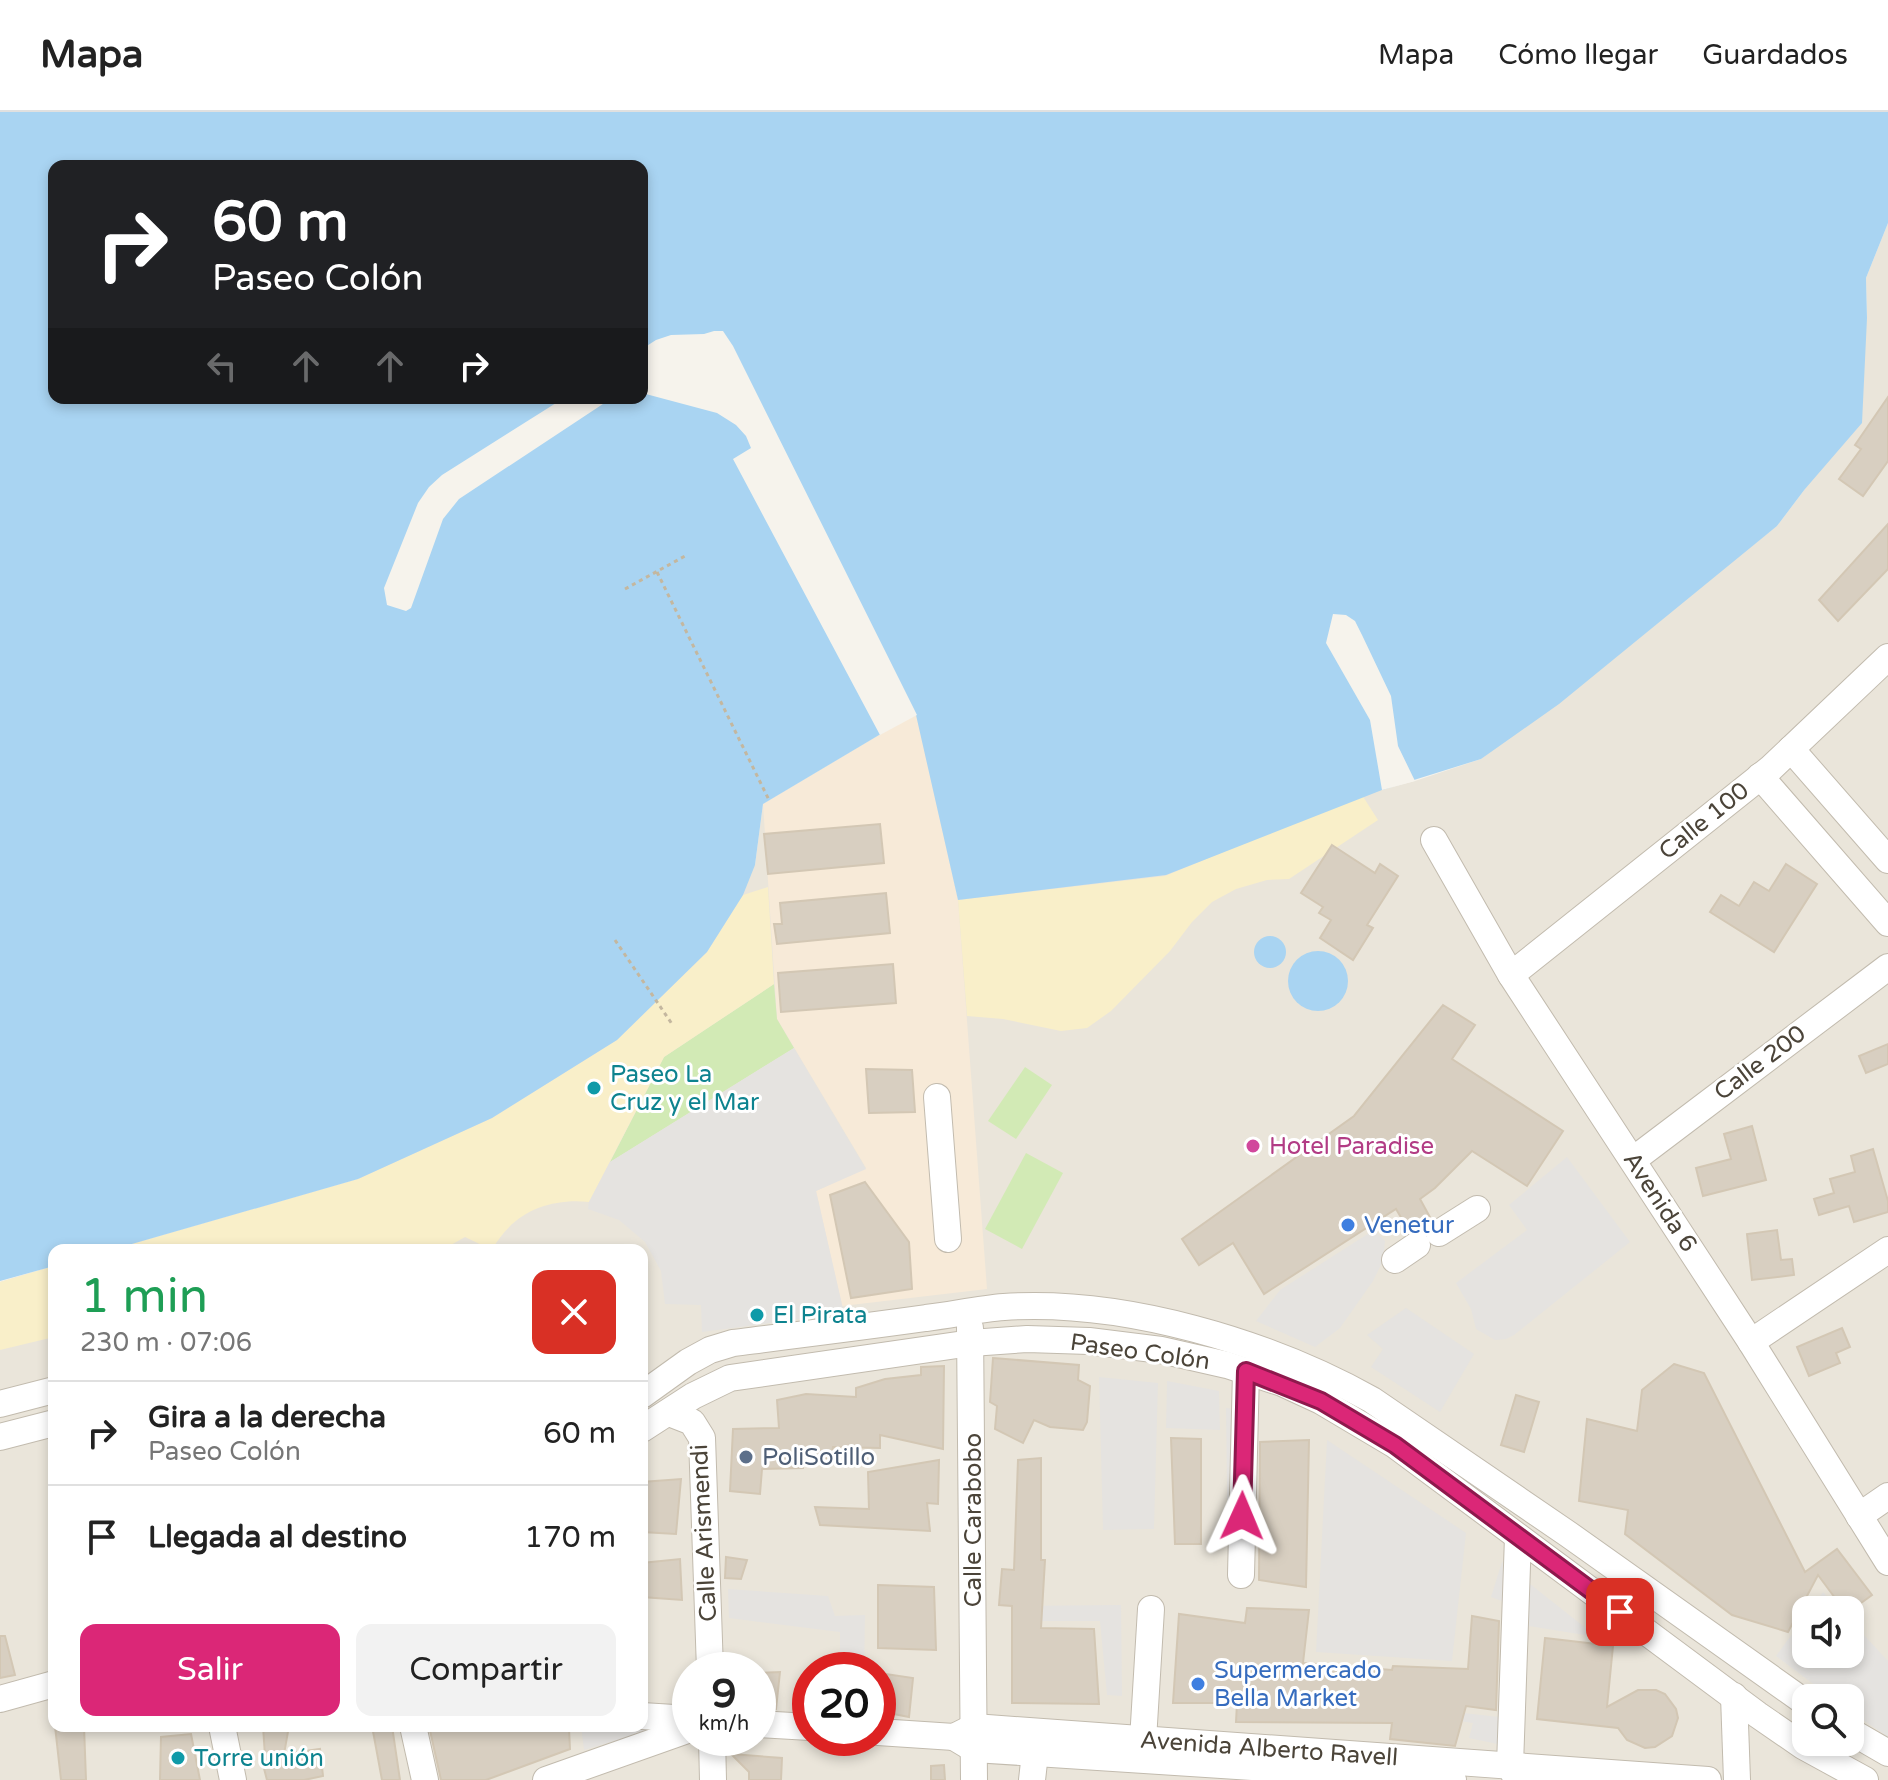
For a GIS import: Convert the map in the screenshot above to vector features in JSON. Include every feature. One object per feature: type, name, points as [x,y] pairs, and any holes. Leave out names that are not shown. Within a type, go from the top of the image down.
[{"type":"street","name":"Calle 100","points":[[1511,975],[1760,776],[1888,657]]},
{"type":"street","points":[[1791,749],[1888,860]]},
{"type":"street","points":[[1760,776],[1888,923]]},
{"type":"street","name":"Avenida 6","points":[[1434,840],[1511,975],[1751,1342],[1888,1562]]},
{"type":"street","name":"Calle 200","points":[[1633,1160],[1888,967]]},
{"type":"street","points":[[937,1097],[948,1239]]},
{"type":"street","points":[[1417,1246],[1477,1209]]},
{"type":"street","points":[[1751,1342],[1888,1250]]},
{"type":"street","name":"Paseo Colón","points":[[648,1390],[679,1367],[710,1350],[733,1343],[1016,1307],[1110,1313],[1155,1320],[1234,1341],[1291,1374],[1332,1407],[1395,1445],[1803,1746],[1865,1780]]},
{"type":"street","name":"Calle Carabobo","points":[[968,1312],[971,1343],[967,1738],[974,1780]]},
{"type":"street","name":"Paseo Colón","points":[[648,1425],[718,1382],[730,1378],[971,1343],[1027,1339],[1089,1341],[1161,1350],[1246,1371],[1291,1374],[1341,1383],[1416,1428],[1792,1693]]},
{"type":"street","points":[[710,1350],[718,1382]]},
{"type":"street","points":[[1241,1575],[1246,1371]]},
{"type":"street","points":[[0,1404],[48,1392]]},
{"type":"street","name":"Calle Arismendi","points":[[669,1413],[692,1422],[702,1438],[709,1652]]},
{"type":"street","points":[[0,1437],[48,1425]]},
{"type":"street","points":[[1859,1516],[1888,1496]]},
{"type":"street","points":[[1513,1772],[1518,1537]]},
{"type":"street","points":[[1143,1740],[1151,1609]]},
{"type":"street","points":[[0,1699],[48,1686]]},
{"type":"street","points":[[1734,1696],[1737,1780]]},
{"type":"street","points":[[648,1716],[672,1718]]},
{"type":"street","points":[[223,1732],[233,1780]]},
{"type":"street","points":[[414,1732],[425,1780]]},
{"type":"street","name":"Avenida Alberto Ravell","points":[[896,1733],[967,1738],[1143,1740],[1255,1765],[1708,1780]]},
{"type":"street","points":[[546,1780],[672,1735]]},
{"type":"street","name":"Avenida Alberto Ravell","points":[[967,1738],[1035,1753],[1453,1780]]},
{"type":"street","points":[[1864,1739],[1888,1753]]},
{"type":"street","points":[[1032,1780],[1035,1753]]},
{"type":"street","points":[[712,1756],[713,1780]]},
{"type":"path","points":[[625,589],[685,556]]},
{"type":"path","points":[[657,572],[769,800]]},
{"type":"path","points":[[615,940],[672,1024]]},
{"type":"shaded area","points":[[1888,223],[1888,1780],[0,1780],[0,1282],[48,1268],[48,1732],[648,1732],[648,1244],[132,1244],[358,1179],[755,865],[763,804],[906,719],[917,715],[958,900],[1415,781],[1481,759],[1777,526],[1805,489],[1867,318],[1866,278]]},
{"type":"shaded area","points":[[917,715],[958,900],[987,1289],[842,1306],[816,1191],[866,1168],[777,1019],[763,804]]},
{"type":"shaded area","points":[[794,1048],[866,1169],[816,1191],[844,1313],[702,1332],[701,1305],[665,1304],[661,1271],[648,1244],[619,1220],[588,1209],[610,1162]]},
{"type":"shaded area","points":[[1567,1157],[1630,1242],[1514,1335],[1495,1340],[1476,1329],[1471,1309],[1456,1283],[1527,1230],[1509,1205]]},
{"type":"shaded area","points":[[1374,1230],[1385,1241],[1383,1261],[1340,1328],[1315,1347],[1256,1321],[1280,1290]]},
{"type":"shaded area","points":[[1406,1308],[1474,1354],[1440,1412],[1371,1367],[1383,1349],[1367,1335]]},
{"type":"shaded area","points":[[1099,1377],[1158,1383],[1154,1529],[1103,1530]]},
{"type":"shaded area","points":[[1167,1381],[1219,1391],[1220,1430],[1166,1428]]},
{"type":"shaded area","points":[[1226,1408],[1245,1410],[1247,1578],[1228,1573]]},
{"type":"shaded area","points":[[1327,1440],[1466,1533],[1452,1661],[1316,1652]]},
{"type":"shaded area","points":[[1502,1562],[1597,1637],[1529,1626],[1521,1749],[1469,1738],[1473,1723],[1394,1711],[1395,1705],[1507,1718],[1515,1606],[1491,1597]]},
{"type":"shaded area","points":[[728,1589],[828,1596],[835,1616],[865,1615],[864,1652],[840,1652],[840,1632],[729,1618]]},
{"type":"shaded area","points":[[1121,1605],[1122,1696],[1107,1695],[1100,1621],[1015,1621],[1013,1606]]},
{"type":"shaded area","points":[[1792,1634],[1792,1668],[1776,1656]]},
{"type":"shaded area","points":[[1864,1635],[1888,1661],[1888,1737],[1864,1721],[1864,1684],[1813,1684],[1792,1668],[1864,1668]]},
{"type":"shaded area","points":[[582,1732],[644,1732],[584,1750]]},
{"type":"green space","points":[[774,984],[777,1019],[794,1048],[610,1162],[664,1057]]},
{"type":"green space","points":[[1025,1067],[1052,1085],[1016,1139],[988,1121]]},
{"type":"green space","points":[[1026,1153],[1063,1173],[1022,1249],[985,1229]]},
{"type":"sand","points":[[1362,795],[1378,820],[1289,879],[1267,880],[1236,889],[1212,902],[1170,951],[1111,1011],[1087,1028],[1061,1031],[1003,1019],[967,1016],[958,900],[1165,876]]},
{"type":"sand","name":"Paseo La Cruz y el Mar","points":[[768,887],[774,984],[664,1057],[589,1202],[559,1203],[533,1211],[510,1226],[496,1244],[480,1244],[465,1237],[453,1244],[132,1244],[358,1179],[492,1118],[617,1040],[707,952],[743,895]]},
{"type":"sand","points":[[48,1268],[48,1338],[0,1350],[0,1282]]},
{"type":"water","points":[[0,112],[1888,112],[1888,223],[1866,278],[1862,423],[1777,526],[1559,704],[1481,759],[1382,790],[1166,875],[958,900],[916,715],[763,804],[755,865],[743,895],[707,952],[617,1040],[492,1118],[358,1179],[132,1244],[48,1244],[48,1268],[0,1281]]},
{"type":"water","points":[[1270,936],[1281,941],[1286,952],[1281,963],[1270,968],[1259,963],[1254,952],[1259,941]]},
{"type":"water","points":[[1318,951],[1329,953],[1339,960],[1346,970],[1346,992],[1339,1002],[1329,1009],[1318,1011],[1307,1009],[1297,1002],[1290,992],[1288,981],[1290,970],[1297,960],[1307,953]]},
{"type":"pier","points":[[723,331],[733,346],[917,715],[880,735],[733,459],[751,448],[746,436],[736,425],[717,413],[648,395],[648,345],[671,335]]},
{"type":"pier","points":[[554,404],[603,404],[459,499],[443,519],[411,608],[406,611],[387,605],[384,588],[418,503],[442,475]]},
{"type":"pier","points":[[1333,614],[1346,615],[1355,621],[1362,635],[1391,696],[1398,746],[1415,781],[1382,790],[1370,720],[1326,643]]},
{"type":"building","points":[[1888,397],[1888,461],[1863,496],[1839,479],[1861,449],[1855,445]]},
{"type":"building","points":[[1888,524],[1888,569],[1838,621],[1819,600]]},
{"type":"building","points":[[880,824],[884,863],[768,874],[764,834]]},
{"type":"building","points":[[1332,845],[1375,873],[1380,864],[1398,876],[1367,925],[1373,928],[1353,960],[1320,938],[1331,920],[1319,913],[1323,907],[1301,893]]},
{"type":"building","points":[[1786,864],[1817,884],[1774,952],[1710,912],[1721,895],[1739,906],[1754,882],[1769,891]]},
{"type":"building","points":[[886,893],[890,933],[777,944],[774,924],[782,924],[780,903]]},
{"type":"building","points":[[893,964],[896,1003],[781,1012],[778,973]]},
{"type":"building","points":[[1443,1005],[1475,1025],[1452,1059],[1563,1131],[1527,1186],[1472,1151],[1420,1199],[1431,1219],[1424,1231],[1409,1231],[1396,1209],[1264,1294],[1233,1243],[1199,1265],[1182,1239],[1354,1116]]},
{"type":"building","points":[[1888,1044],[1888,1064],[1866,1073],[1859,1056]]},
{"type":"building","points":[[866,1069],[912,1070],[915,1112],[869,1113]]},
{"type":"building","points":[[1752,1126],[1766,1180],[1703,1196],[1696,1168],[1731,1159],[1724,1134]]},
{"type":"building","points":[[1873,1149],[1888,1201],[1888,1212],[1854,1222],[1849,1206],[1819,1215],[1814,1199],[1834,1193],[1830,1179],[1855,1172],[1851,1156]]},
{"type":"building","points":[[865,1182],[909,1242],[912,1289],[851,1298],[830,1195]]},
{"type":"building","points":[[1777,1230],[1781,1260],[1792,1259],[1794,1275],[1752,1280],[1747,1234]]},
{"type":"building","points":[[1842,1328],[1850,1347],[1836,1353],[1840,1363],[1809,1376],[1797,1347]]},
{"type":"building","points":[[993,1358],[1079,1365],[1078,1380],[1090,1386],[1087,1422],[1083,1430],[1050,1427],[1034,1420],[1023,1443],[995,1429],[997,1406],[990,1402]]},
{"type":"building","points":[[1674,1364],[1704,1373],[1805,1572],[1837,1549],[1872,1595],[1864,1601],[1864,1596],[1834,1596],[1818,1575],[1807,1596],[1792,1596],[1792,1624],[1788,1632],[1732,1615],[1625,1534],[1628,1510],[1579,1501],[1587,1419],[1637,1431],[1642,1390]]},
{"type":"building","points":[[944,1366],[943,1449],[880,1435],[880,1448],[833,1447],[831,1459],[803,1454],[803,1468],[762,1469],[760,1494],[730,1491],[733,1429],[779,1428],[777,1400],[806,1394],[856,1397],[856,1388],[885,1379],[921,1375],[921,1367]]},
{"type":"building","points":[[1516,1395],[1539,1402],[1524,1452],[1501,1445]]},
{"type":"building","points":[[1171,1438],[1201,1439],[1201,1544],[1175,1544]]},
{"type":"building","points":[[1309,1440],[1306,1587],[1259,1580],[1260,1442]]},
{"type":"building","points":[[1041,1458],[1041,1560],[1045,1560],[1041,1628],[1094,1629],[1099,1704],[1012,1703],[1012,1606],[999,1605],[1002,1569],[1014,1570],[1018,1460]]},
{"type":"building","points":[[939,1460],[938,1504],[927,1503],[930,1531],[820,1525],[815,1507],[869,1509],[868,1472]]},
{"type":"building","points":[[681,1479],[676,1534],[648,1532],[648,1482]]},
{"type":"building","points":[[726,1557],[747,1560],[741,1579],[725,1578]]},
{"type":"building","points":[[680,1559],[682,1600],[648,1597],[648,1562]]},
{"type":"building","points":[[878,1585],[934,1587],[936,1650],[878,1648]]},
{"type":"building","points":[[1247,1608],[1309,1610],[1303,1663],[1392,1670],[1393,1666],[1468,1669],[1472,1616],[1499,1621],[1496,1710],[1466,1706],[1455,1746],[1390,1739],[1392,1723],[1236,1722],[1237,1703],[1173,1703],[1179,1614],[1245,1623]]},
{"type":"building","points":[[0,1636],[5,1636],[15,1675],[0,1678]]},
{"type":"building","points":[[1545,1638],[1613,1646],[1607,1707],[1638,1690],[1656,1690],[1665,1694],[1676,1709],[1678,1718],[1672,1736],[1655,1747],[1645,1748],[1627,1740],[1618,1728],[1537,1719]]},
{"type":"building","points":[[776,1672],[780,1672],[776,1709]]},
{"type":"building","points":[[896,1676],[913,1678],[909,1717],[896,1714]]},
{"type":"building","points":[[56,1732],[84,1732],[86,1780],[61,1780]]},
{"type":"building","points":[[263,1732],[288,1732],[284,1754],[320,1749],[323,1776],[304,1780],[267,1780],[261,1757],[265,1756]]},
{"type":"building","points":[[373,1732],[393,1732],[400,1780],[382,1780]]},
{"type":"building","points":[[430,1732],[569,1732],[570,1749],[486,1780],[441,1780]]},
{"type":"building","name":"Torre unión","points":[[191,1734],[200,1780],[160,1780],[161,1737]]},
{"type":"building","points":[[733,1756],[782,1758],[781,1780],[749,1780],[749,1772]]},
{"type":"building","points":[[944,1765],[945,1780],[931,1780],[931,1766]]},
{"type":"place","name":"Paseo La Cruz y el Mar","points":[[594,1088]]},
{"type":"place","name":"Hotel Paradise","points":[[1253,1146]]},
{"type":"place","name":"Venetur","points":[[1348,1225]]},
{"type":"place","name":"El Pirata","points":[[757,1315]]},
{"type":"place","name":"PoliSotillo","points":[[746,1457]]},
{"type":"place","name":"Supermercado Bella Market","points":[[1198,1684]]},
{"type":"place","name":"Torre unión","points":[[178,1758]]},
{"type":"route","points":[[1242,1516],[1246,1371],[1321,1401],[1395,1445],[1620,1612]]}]
